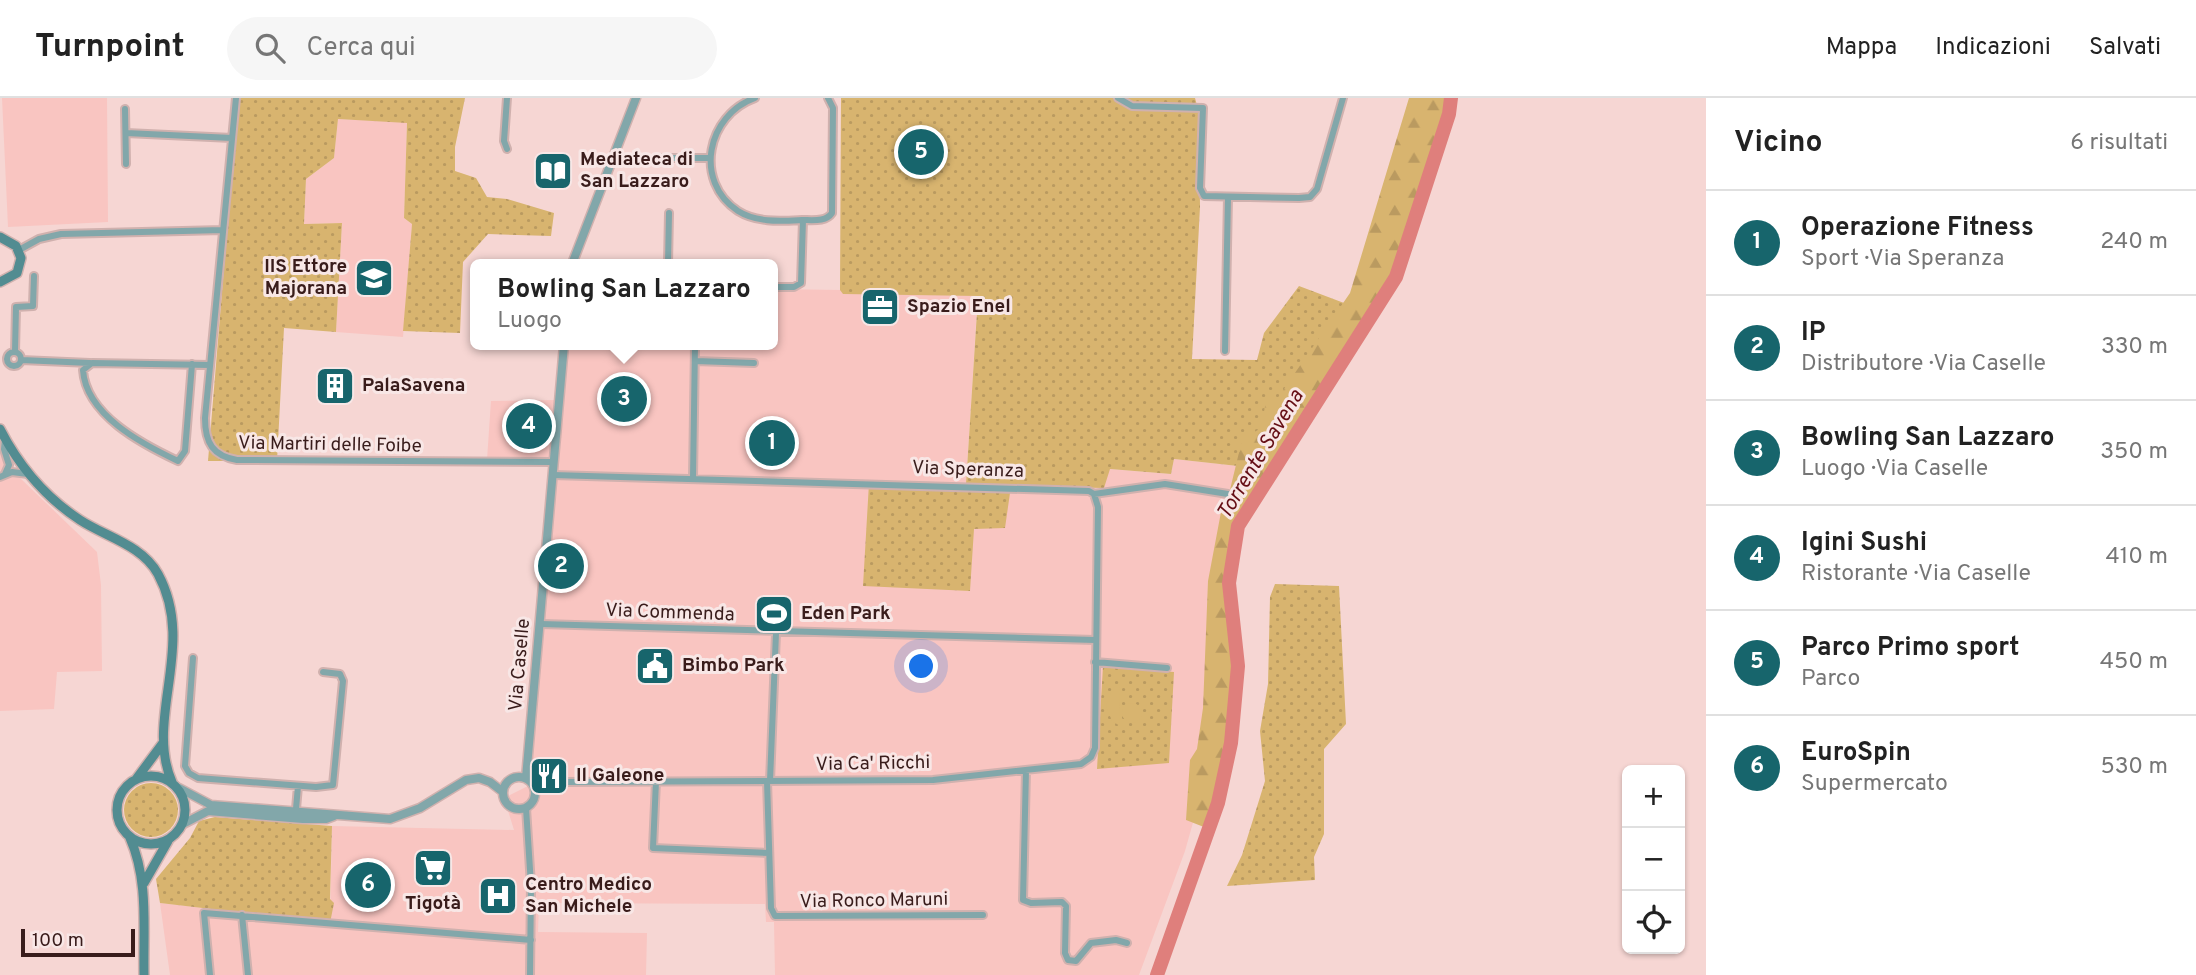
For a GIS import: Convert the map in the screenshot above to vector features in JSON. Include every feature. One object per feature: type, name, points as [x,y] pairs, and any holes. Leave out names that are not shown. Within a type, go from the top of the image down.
[{"type":"main road","points":[[0,237],[12,242],[19,250],[21,258],[17,272],[0,282]]},
{"type":"main road","points":[[2,434],[29,474],[70,512],[140,552],[158,574],[168,596],[174,634],[163,743],[165,765],[186,808],[183,824],[168,841],[143,884]]},
{"type":"main road","points":[[144,975],[143,884],[140,861],[130,838],[121,828],[117,804],[121,793],[138,778],[163,743]]},
{"type":"main road","points":[[138,778],[151,775],[175,785]]},
{"type":"main road","points":[[130,838],[149,845],[168,841]]},
{"type":"street","name":"Via Martiri delle Foibe","points":[[236,98],[205,431],[211,448],[226,458],[554,462]]},
{"type":"street","points":[[507,98],[503,141],[507,149]]},
{"type":"street","points":[[574,259],[636,98]]},
{"type":"street","points":[[755,98],[735,108],[723,120],[714,137],[710,158],[712,176],[718,189],[738,211],[765,220],[824,219],[832,213],[833,108],[828,98]]},
{"type":"street","points":[[1118,98],[1132,106],[1203,108],[1200,188],[1204,196],[1299,198],[1313,194],[1343,98]]},
{"type":"street","points":[[125,109],[126,163]]},
{"type":"street","points":[[126,133],[232,138]]},
{"type":"street","points":[[662,158],[710,158]]},
{"type":"street","points":[[1225,351],[1228,197]]},
{"type":"street","points":[[668,259],[669,213]]},
{"type":"street","points":[[778,287],[794,287],[802,283],[803,220]]},
{"type":"street","points":[[19,250],[39,239],[61,234],[223,230]]},
{"type":"street","points":[[21,360],[15,352],[16,307],[33,306],[34,276]]},
{"type":"street","name":"Via Caselle","points":[[526,779],[564,350]]},
{"type":"street","points":[[693,478],[695,350]]},
{"type":"street","points":[[15,352],[8,356],[8,362],[16,365],[21,360],[211,365]]},
{"type":"street","points":[[695,361],[754,363]]},
{"type":"street","points":[[92,363],[83,370],[97,403],[127,433],[178,461],[185,451],[192,364]]},
{"type":"street","points":[[2,434],[9,465],[3,475]]},
{"type":"street","points":[[3,475],[20,471],[29,474]]},
{"type":"street","name":"Via Speranza","points":[[553,475],[1080,489],[1094,494],[1165,484],[1228,494]]},
{"type":"street","points":[[1094,494],[1098,507],[1095,662],[1167,668]]},
{"type":"street","name":"Via Commenda","points":[[541,624],[776,633],[1095,640]]},
{"type":"street","name":"Via Ronco Maruni","points":[[776,633],[769,781],[771,908],[775,916],[983,915]]},
{"type":"street","points":[[193,658],[187,770],[198,778],[298,786],[327,787],[335,783],[343,681],[340,674],[323,672]]},
{"type":"street","name":"Via Ca' Ricchi","points":[[536,789],[565,782],[933,780],[1079,764],[1089,760],[1095,748],[1095,662]]},
{"type":"street","points":[[1026,770],[1023,900],[1031,903],[1062,902],[1066,905],[1065,953],[1068,960],[1076,961],[1091,943],[1115,940],[1127,943]]},
{"type":"street","points":[[175,785],[218,806],[296,809],[334,816],[390,818],[402,816],[431,803],[466,780],[479,778],[503,792]]},
{"type":"street","points":[[490,782],[526,779],[536,789],[534,798],[526,808],[530,975]]},
{"type":"street","points":[[512,780],[503,792],[504,800],[512,808],[526,808]]},
{"type":"street","points":[[656,782],[653,848],[769,853]]},
{"type":"street","points":[[296,809],[298,786]]},
{"type":"street","points":[[183,824],[208,811],[303,819],[327,819],[334,816]]},
{"type":"street","points":[[210,975],[204,913],[531,940]]},
{"type":"street","points":[[242,915],[248,975]]},
{"type":"shaded area","points":[[2,98],[107,98],[108,222],[8,227]]},
{"type":"shaded area","name":"IIS Ettore Majorana","points":[[338,119],[407,122],[404,218],[412,224],[403,337],[336,332],[342,223],[304,224],[306,179],[334,158]]},
{"type":"shaded area","points":[[778,289],[978,292],[966,484],[974,529],[1011,486],[1109,469],[1171,474],[1174,459],[1247,467],[1235,487],[1201,794],[1185,851],[1139,975],[775,975],[774,922],[766,922],[765,904],[539,903],[538,932],[647,933],[646,975],[170,975],[160,903],[330,922],[332,826],[514,830],[504,798],[530,785],[557,460],[487,460],[491,401],[557,400],[562,350],[778,350]]},
{"type":"shaded area","points":[[0,447],[19,477],[97,552],[101,585],[102,671],[57,672],[54,709],[0,711]]},
{"type":"green space","points":[[238,98],[465,98],[455,147],[455,171],[476,178],[487,197],[507,199],[554,213],[551,236],[488,234],[463,262],[460,333],[403,331],[412,224],[404,218],[407,123],[338,119],[334,158],[306,179],[304,224],[342,223],[336,332],[284,328],[277,461],[208,461]]},
{"type":"green space","points":[[841,98],[1195,98],[1199,113],[1200,207],[1192,359],[1257,360],[1264,333],[1299,286],[1352,306],[1247,467],[1174,459],[1171,474],[1110,469],[1104,488],[1011,486],[1005,528],[974,529],[970,591],[863,586],[869,483],[966,484],[978,296],[843,294],[840,290]]},
{"type":"green space","points":[[1409,98],[1451,98],[1449,114],[1396,277],[1238,526],[1229,583],[1238,666],[1231,743],[1218,803],[1209,829],[1186,820],[1190,760],[1197,749],[1203,708],[1208,581],[1221,512],[1228,498],[1242,440],[1261,428],[1266,401],[1277,399],[1350,293]]},
{"type":"green space","points":[[1275,584],[1339,586],[1346,724],[1324,749],[1324,834],[1314,857],[1315,880],[1227,886],[1242,855],[1265,781],[1260,731],[1268,684],[1270,597]]},
{"type":"green space","points":[[1103,666],[1174,672],[1169,763],[1097,769]]},
{"type":"green space","points":[[1119,687],[1120,726],[1112,721],[1106,706],[1111,693]]},
{"type":"green space","points":[[1132,703],[1139,706],[1142,713],[1139,720],[1132,723],[1125,720],[1122,713],[1125,706]]},
{"type":"green space","points":[[151,783],[170,791],[178,810],[170,829],[151,837],[132,829],[124,810],[132,791]]},
{"type":"green space","points":[[215,817],[332,826],[330,899],[334,903],[330,923],[160,903],[156,879],[190,838],[199,821]]},
{"type":"waterway","name":"Torrente Savena","points":[[1157,975],[1218,803],[1231,743],[1238,666],[1229,583],[1238,526],[1396,277],[1449,114],[1451,98]]},
{"type":"place","name":"Parco Primo sport","points":[[921,152]]},
{"type":"place","name":"Mediateca di San Lazzaro","points":[[553,171]]},
{"type":"place","name":"IIS Ettore Majorana","points":[[374,278]]},
{"type":"place","name":"Spazio Enel","points":[[880,307]]},
{"type":"place","name":"PalaSavena","points":[[335,386]]},
{"type":"place","name":"Bowling San Lazzaro","points":[[624,399]]},
{"type":"place","name":"Igini Sushi","points":[[529,426]]},
{"type":"place","name":"Operazione Fitness","points":[[772,443]]},
{"type":"place","name":"IP","points":[[561,566]]},
{"type":"place","name":"Eden Park","points":[[774,614]]},
{"type":"place","name":"Bimbo Park","points":[[655,666]]},
{"type":"place","name":"Il Galeone","points":[[549,776]]},
{"type":"place","name":"Tigotà","points":[[433,868]]},
{"type":"place","name":"EuroSpin","points":[[368,885]]},
{"type":"place","name":"Centro Medico San Michele","points":[[498,896]]}]
